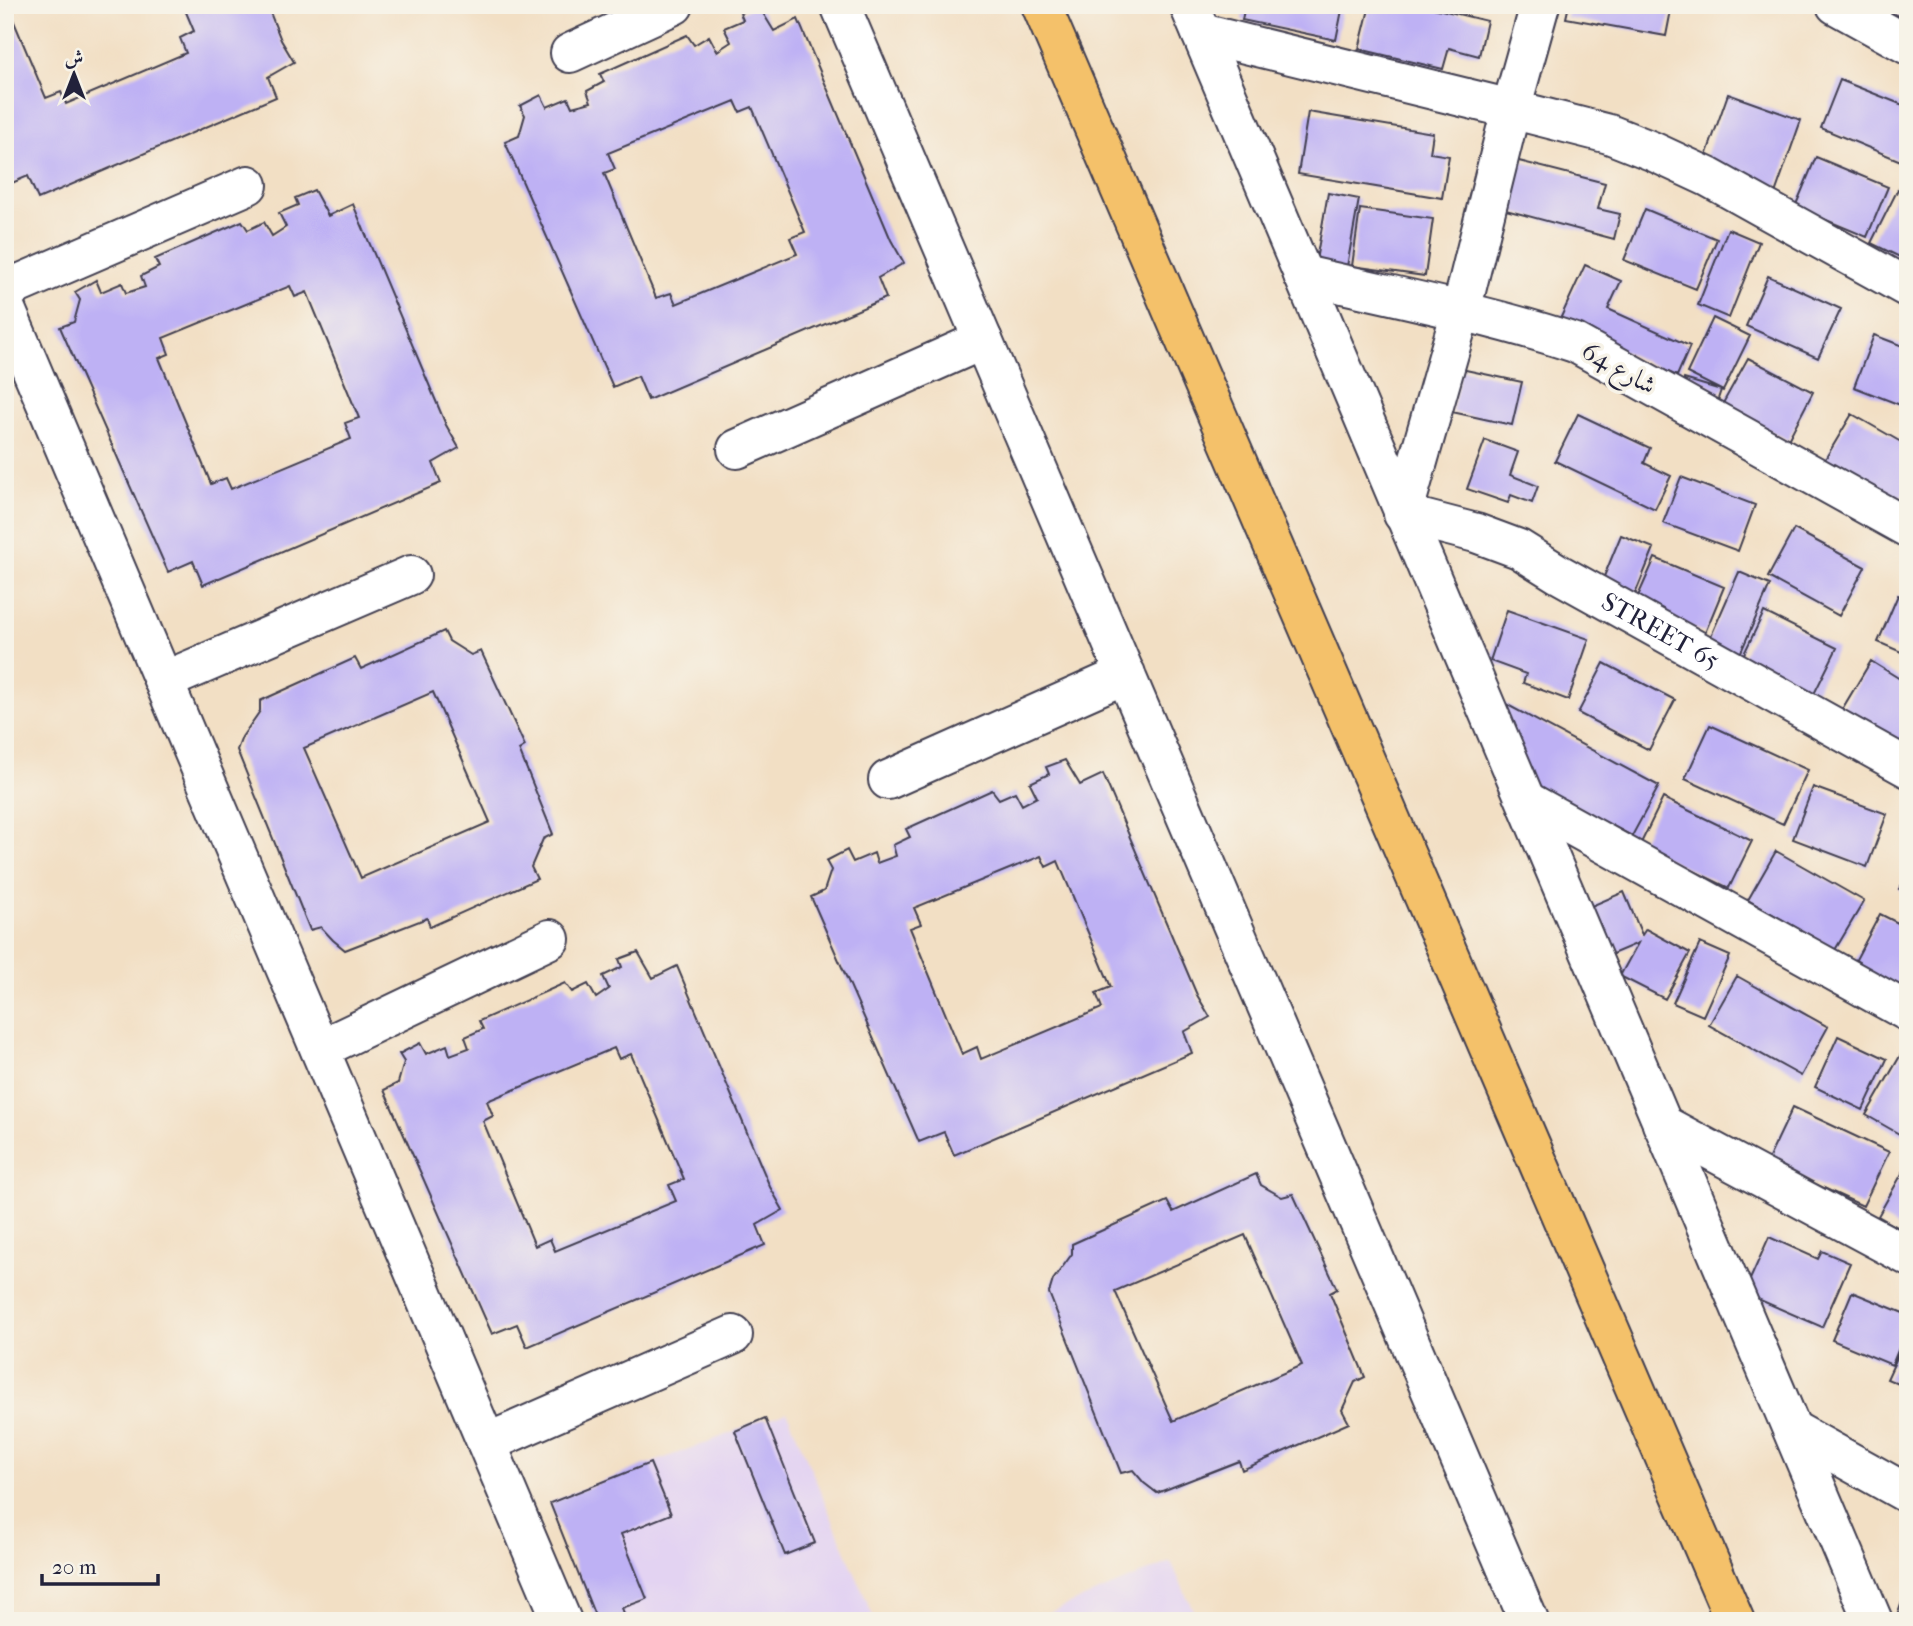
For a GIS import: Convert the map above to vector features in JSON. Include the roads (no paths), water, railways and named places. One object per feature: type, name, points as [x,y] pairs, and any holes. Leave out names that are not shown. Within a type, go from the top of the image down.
[{"type":"main road","points":[[1041,5],[1735,1621]]},
{"type":"street","points":[[570,52],[674,5]]},
{"type":"street","points":[[840,5],[1530,1621]]},
{"type":"street","points":[[1403,514],[1461,311],[1540,5]]},
{"type":"street","points":[[1836,5],[1908,45]]},
{"type":"street","points":[[1195,19],[1511,109],[1609,134],[1708,177],[1908,288]]},
{"type":"street","points":[[1195,19],[1873,1621]]},
{"type":"street","points":[[5,290],[248,185]]},
{"type":"street","name":"شارع 64","points":[[1303,275],[1461,311],[1543,332],[1575,344],[1908,528]]},
{"type":"street","points":[[5,307],[562,1621]]},
{"type":"street","points":[[737,449],[983,340]]},
{"type":"street","name":"STREET 65","points":[[1403,514],[1476,533],[1519,549],[1559,574],[1908,768]]},
{"type":"street","points":[[164,681],[411,575]]},
{"type":"street","points":[[888,780],[1126,674]]},
{"type":"street","points":[[1527,801],[1908,1012]]},
{"type":"street","points":[[320,1049],[550,939]]},
{"type":"street","points":[[1662,1124],[1908,1256]]},
{"type":"street","points":[[487,1443],[733,1335]]},
{"type":"street","points":[[1793,1430],[1908,1494]]}]
